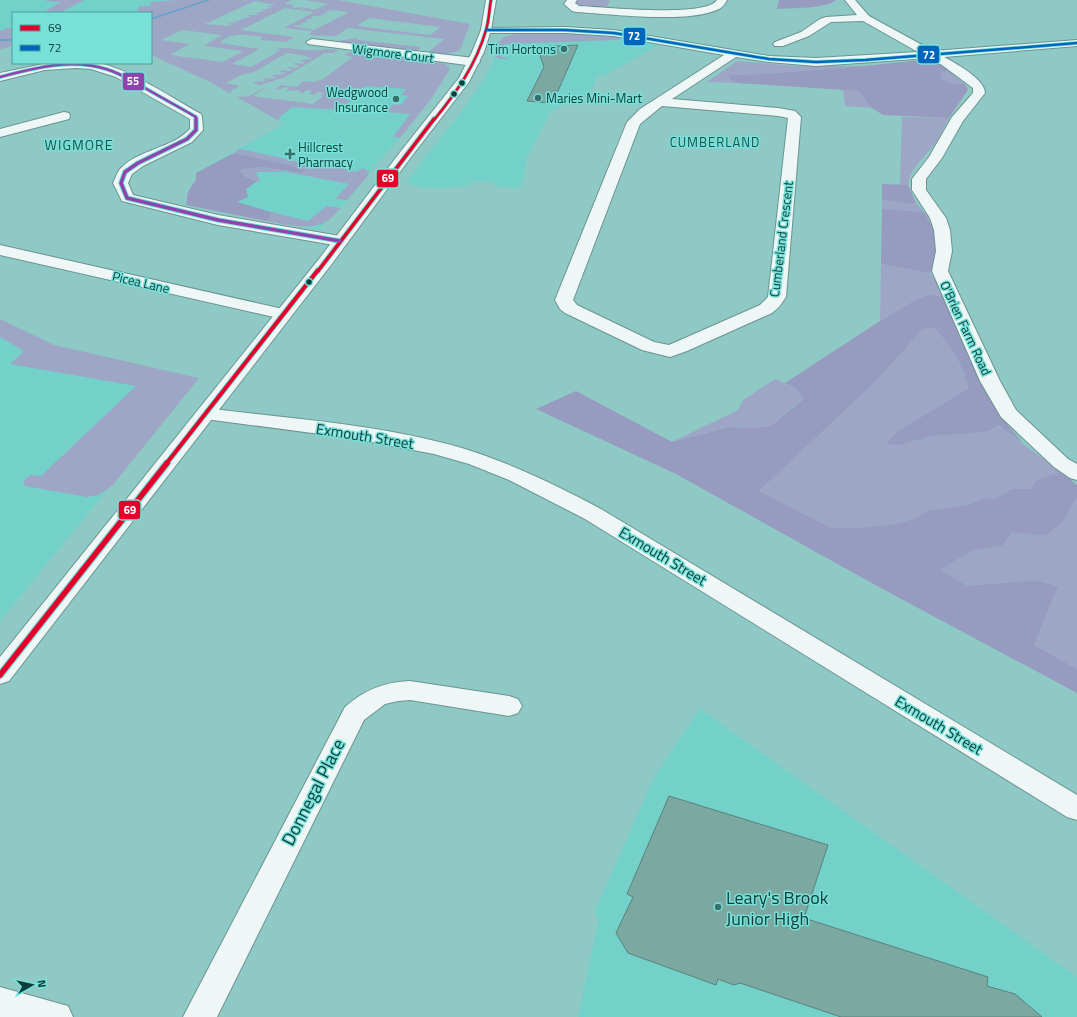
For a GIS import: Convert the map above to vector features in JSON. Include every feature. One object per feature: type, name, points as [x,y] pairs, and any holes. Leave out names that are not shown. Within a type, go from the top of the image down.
[{"type":"street","points":[[0,675],[448,102],[474,62],[486,30],[491,0]]},
{"type":"street","points":[[572,0],[569,4],[576,9],[660,14],[699,12],[716,7],[722,0]]},
{"type":"street","points":[[605,10],[610,0]]},
{"type":"street","points":[[850,0],[865,18],[931,54]]},
{"type":"street","points":[[779,44],[807,33],[824,21],[830,19],[865,18]]},
{"type":"street","points":[[486,30],[565,30],[614,33],[733,54],[769,59],[816,62],[865,60],[1077,43]]},
{"type":"street","name":"Wigmore Court","points":[[312,42],[474,62]]},
{"type":"street","name":"Cumberland Crescent","points":[[660,102],[778,112],[790,114],[795,117],[777,297],[766,309],[681,348],[670,350],[660,350],[648,346],[571,310],[566,305],[564,300],[615,171],[629,131],[634,122],[639,116],[692,80],[733,54]]},
{"type":"street","name":"O'Brien Farm Road","points":[[931,54],[975,83],[979,88],[980,93],[957,120],[935,158],[919,179],[920,190],[938,218],[942,230],[944,251],[940,271],[990,381],[1008,413],[1062,463],[1077,474]]},
{"type":"street","points":[[0,77],[29,70],[63,65],[98,66],[111,69],[196,117],[199,123],[199,129],[186,141],[136,163],[126,172],[120,181],[120,190],[127,198],[218,220],[340,241]]},
{"type":"street","points":[[0,133],[64,116]]},
{"type":"street","name":"Picea Lane","points":[[0,250],[283,314]]},
{"type":"street","name":"Exmouth Street","points":[[205,414],[345,432],[437,448],[489,465],[534,484],[593,514],[1077,809]]},
{"type":"street","name":"Donnegal Place","points":[[200,1017],[354,714],[363,705],[396,690],[408,690],[509,706]]},
{"type":"street","points":[[0,1002],[56,1017]]},
{"type":"shaded area","points":[[0,0],[186,0],[152,12],[12,12],[12,34],[0,37]]},
{"type":"shaded area","points":[[84,0],[62,12],[44,12],[61,2],[45,1]]},
{"type":"shaded area","points":[[176,0],[292,0],[284,5],[292,4],[291,5],[294,6],[292,8],[303,7],[301,9],[307,8],[313,10],[329,4],[304,0],[338,0],[470,24],[460,50],[440,54],[427,53],[444,39],[348,28],[336,36],[309,35],[312,31],[284,28],[314,12],[285,8],[241,30],[294,37],[286,42],[260,40],[262,37],[245,35],[234,35],[224,39],[220,43],[260,49],[232,64],[251,67],[281,50],[275,49],[279,48],[338,50],[334,53],[325,53],[283,78],[256,86],[259,84],[252,83],[267,80],[263,79],[265,78],[276,77],[271,76],[273,75],[284,74],[286,73],[280,72],[282,70],[290,71],[293,69],[286,68],[296,68],[299,66],[293,64],[302,64],[306,62],[299,61],[312,58],[287,53],[254,72],[241,75],[226,83],[240,86],[232,90],[231,94],[210,82],[152,55],[152,12],[137,12],[139,6],[150,6],[151,2]],"holes":[[[255,1],[276,5],[267,6],[272,8],[260,10],[266,11],[254,13],[259,14],[256,15],[246,15],[250,17],[239,19],[245,19],[227,24],[232,25],[230,26],[205,24]],[[333,10],[349,12],[314,30],[293,26],[304,24],[299,24],[309,21],[304,20],[315,18],[311,18],[313,16],[323,16],[319,15]],[[369,18],[441,27],[430,35],[357,26]],[[182,30],[222,35],[204,46],[243,51],[223,62],[170,55],[190,44],[161,40]]]},
{"type":"shaded area","points":[[572,0],[610,0],[605,10],[576,9]]},
{"type":"shaded area","points":[[779,0],[836,0],[817,7],[777,9]]},
{"type":"shaded area","points":[[7,28],[12,28],[12,45],[0,50],[0,31]]},
{"type":"shaded area","points":[[554,33],[623,37],[660,44],[605,75],[597,75],[591,93],[551,111],[527,158],[523,180],[519,188],[496,186],[497,184],[488,182],[472,182],[468,186],[442,188],[424,188],[407,183],[409,178],[461,112],[482,82],[490,68],[500,41],[503,38],[518,34]]},
{"type":"shaded area","points":[[554,33],[610,34],[624,38],[618,40],[505,44],[502,57],[510,59],[495,57],[499,43],[506,36]]},
{"type":"shaded area","points":[[357,38],[357,40],[421,47],[416,51],[337,41]]},
{"type":"shaded area","points":[[350,52],[446,64],[450,69],[431,99],[400,138],[393,137],[410,114],[386,112],[394,104],[401,105],[408,96],[401,95],[406,89],[365,86],[356,95],[350,95],[346,100],[350,100],[342,110],[292,107],[280,117],[279,121],[237,97],[250,96],[264,88],[253,96],[313,104],[323,96],[320,95],[324,93],[318,92],[314,95],[309,94],[312,91],[306,90],[303,93],[298,92],[301,90],[286,91],[289,88],[284,87],[280,90],[276,89],[281,85],[297,87],[303,81],[314,82],[323,79],[353,57],[344,55]]},
{"type":"shaded area","points":[[921,60],[939,63],[948,70],[941,74],[941,80],[955,84],[965,84],[968,90],[949,118],[883,115],[872,108],[859,91],[738,83],[730,80],[730,75],[865,66]]},
{"type":"shaded area","points":[[737,61],[797,66],[865,66],[730,75],[730,80],[738,83],[707,82]]},
{"type":"shaded area","points":[[948,70],[965,84],[955,84],[941,80],[941,74]]},
{"type":"shaded area","points":[[344,86],[438,87],[400,138],[341,208],[319,230],[186,205],[188,192],[196,179],[196,173],[284,124],[252,105],[322,109]]},
{"type":"shaded area","points":[[843,90],[860,91],[872,108],[845,106]]},
{"type":"shaded area","points":[[902,117],[949,118],[940,136],[914,169],[908,185],[900,185]]},
{"type":"shaded area","points":[[240,149],[328,168],[331,166],[356,172],[363,168],[369,172],[367,177],[347,200],[335,199],[349,184],[287,172],[289,165],[234,153]]},
{"type":"shaded area","points":[[234,153],[289,165],[305,171],[293,172],[270,168],[247,168],[239,170],[243,175],[256,182],[246,189],[248,197],[237,202],[271,212],[270,217],[266,221],[186,205],[188,192],[196,179],[196,173]]},
{"type":"shaded area","points":[[262,168],[287,172],[256,172],[260,181],[256,182],[238,170]]},
{"type":"shaded area","points":[[882,184],[908,185],[916,203],[911,204],[882,200]]},
{"type":"shaded area","points":[[882,200],[911,204],[916,203],[924,212],[882,209]]},
{"type":"shaded area","points":[[327,206],[341,208],[330,219],[315,226],[307,227],[266,221],[270,217],[271,212],[308,221]]},
{"type":"shaded area","points":[[882,209],[924,212],[932,226],[935,241],[935,257],[930,273],[881,264]]},
{"type":"shaded area","points":[[881,264],[930,273],[946,298],[908,304],[894,315],[880,321]]},
{"type":"shaded area","points":[[933,295],[946,298],[970,348],[988,395],[1002,418],[1023,443],[998,425],[989,431],[932,436],[900,445],[886,444],[898,431],[969,388],[963,370],[946,342],[934,328],[923,329],[874,383],[759,491],[831,528],[860,528],[895,524],[916,518],[927,511],[967,505],[985,498],[995,499],[1012,489],[1031,489],[1038,479],[1061,472],[1077,485],[1077,497],[1062,522],[1045,536],[1012,532],[1002,546],[973,550],[940,570],[968,586],[1034,580],[1058,586],[1034,645],[1077,669],[1077,693],[877,586],[676,474],[536,409],[576,391],[672,442],[729,427],[753,428],[771,426],[803,399],[797,389],[785,383],[880,321],[912,302],[926,296]]},
{"type":"shaded area","points":[[0,319],[54,345],[199,378],[0,621]]},
{"type":"shaded area","points":[[0,319],[54,345],[199,378],[112,486],[99,495],[87,497],[25,486],[23,482],[30,475],[41,476],[136,386],[10,364],[24,351],[0,337]]},
{"type":"shaded area","points":[[934,328],[955,356],[963,371],[969,388],[898,431],[900,445],[932,436],[964,434],[998,425],[1061,472],[1039,479],[1031,489],[1012,489],[995,499],[985,498],[967,505],[927,511],[916,518],[895,524],[860,528],[831,528],[759,491],[874,383],[923,329]]},
{"type":"shaded area","points":[[775,379],[797,389],[803,398],[771,426],[753,428],[729,427],[672,442],[738,410],[743,400]]},
{"type":"shaded area","points":[[1077,497],[1077,669],[1034,645],[1058,586],[1034,580],[968,586],[940,570],[973,550],[1002,546],[1012,532],[1045,536]]},
{"type":"shaded area","points":[[700,709],[1077,977],[1077,1017],[578,1017],[599,918],[594,913],[655,775]]},
{"type":"building","points":[[578,45],[558,91],[554,91],[550,103],[527,101],[544,67],[537,47]]},
{"type":"building","name":"Leary's Brook Junior High","points":[[669,796],[828,845],[804,918],[988,977],[987,986],[1015,994],[1042,1017],[841,1017],[740,983],[734,985],[718,979],[716,985],[628,953],[616,933],[633,897],[627,894]]},
{"type":"waterway","points":[[152,19],[209,0]]},
{"type":"waterway","points":[[0,40],[12,40]]},
{"type":"transit line","name":"69","points":[[0,675],[325,262],[406,154],[465,79],[478,52],[486,30],[491,0]]},
{"type":"transit line","name":"72","points":[[486,30],[565,30],[614,33],[769,59],[816,62],[865,60],[1077,43]]},
{"type":"transit line","name":"55","points":[[0,77],[45,67],[76,64],[91,65],[120,74],[196,117],[196,130],[187,139],[138,163],[125,172],[121,183],[127,198],[218,220],[340,241]]},
{"type":"place","name":"Tim Hortons","points":[[564,49]]},
{"type":"place","name":"Maries Mini-Mart","points":[[538,98]]},
{"type":"place","name":"Wedgwood Insurance","points":[[396,99]]},
{"type":"place","name":"Hillcrest Pharmacy","points":[[290,154]]},
{"type":"place","name":"Leary's Brook Junior High","points":[[718,907]]},
{"type":"district","name":"CUMBERLAND","points":[[715,142]]},
{"type":"district","name":"WIGMORE","points":[[79,144]]}]
